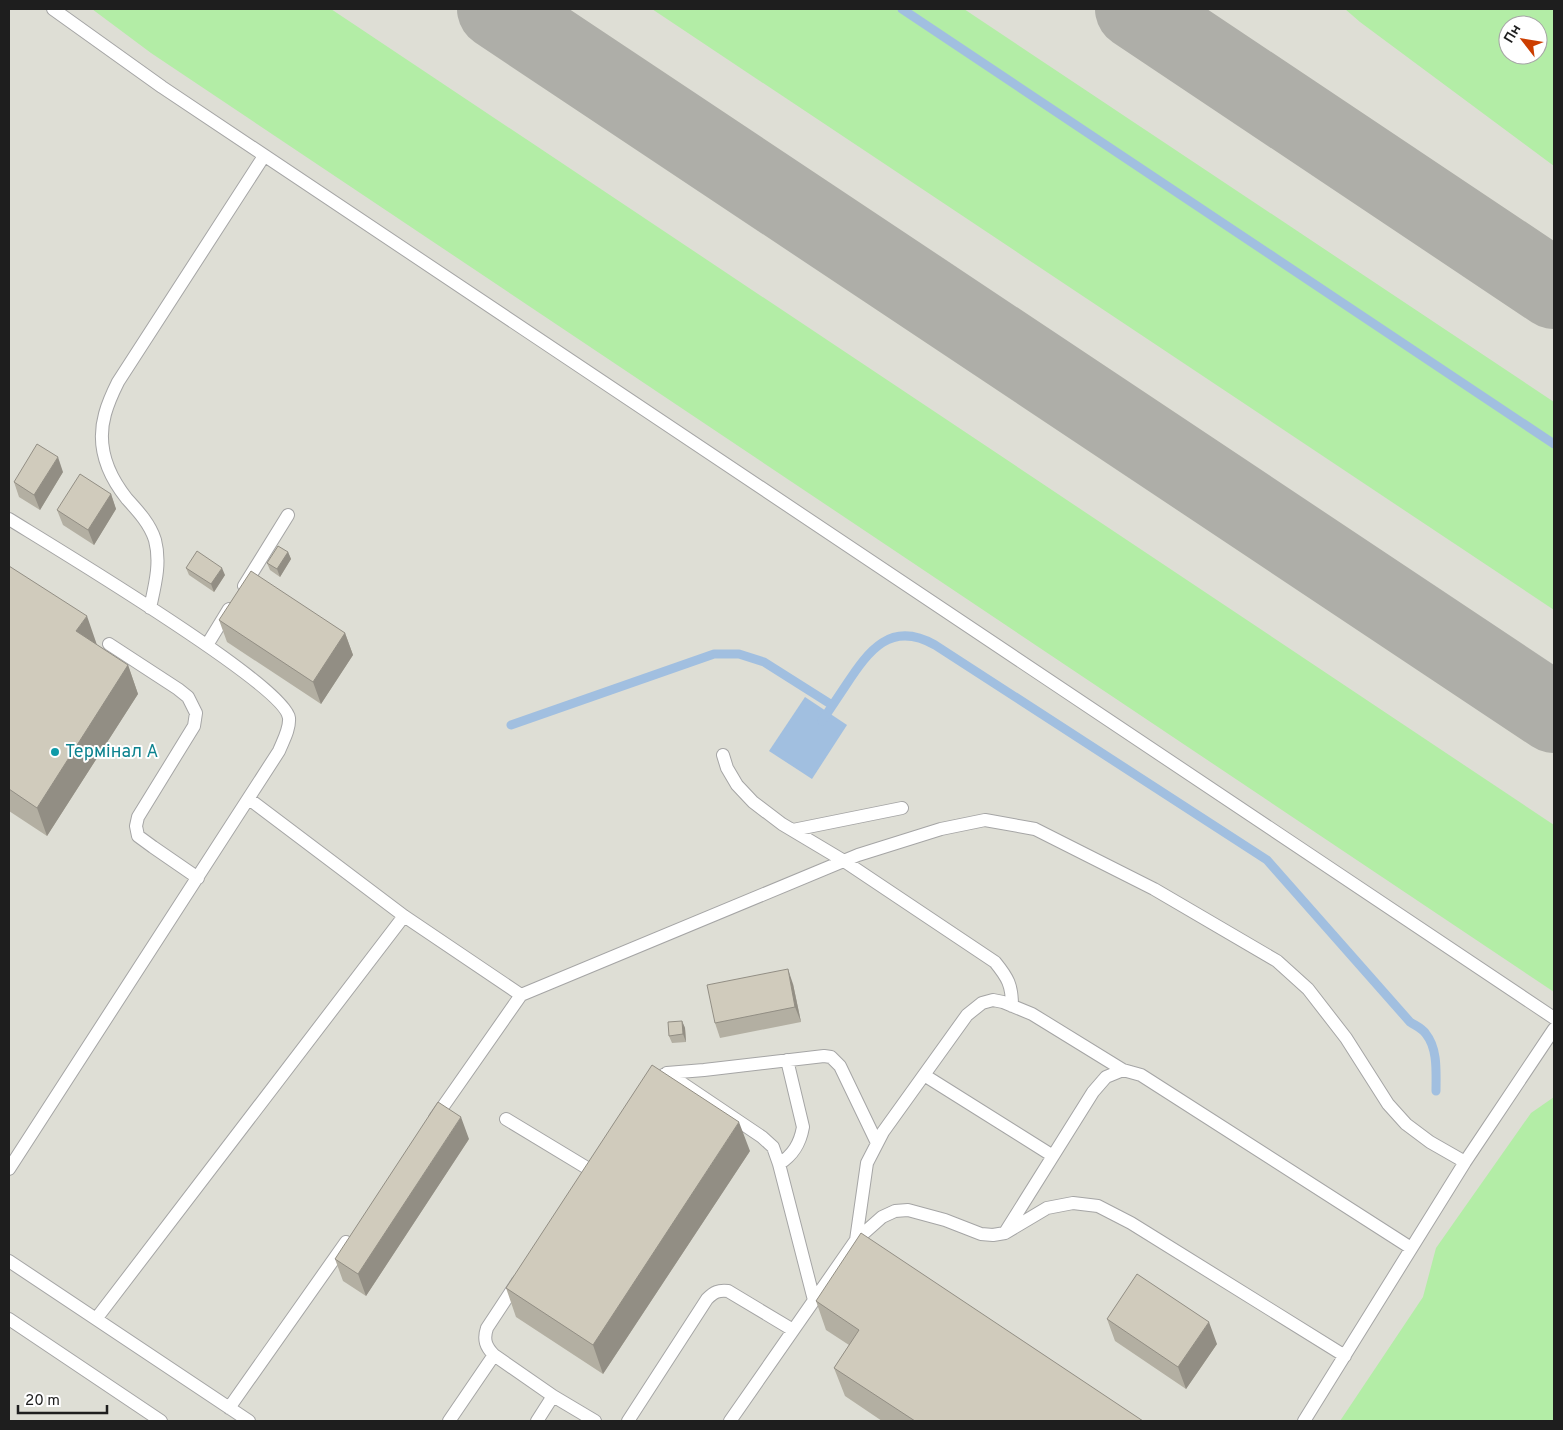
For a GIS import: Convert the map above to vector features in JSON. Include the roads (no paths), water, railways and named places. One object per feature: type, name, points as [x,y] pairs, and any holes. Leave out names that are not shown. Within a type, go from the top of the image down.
[{"type":"lane","points":[[53,9],[162,87],[264,156],[1554,1018]]},
{"type":"lane","points":[[150,608],[157,578],[158,558],[154,539],[146,522],[110,475],[101,434],[105,413],[118,382],[264,156]]},
{"type":"lane","points":[[206,645],[288,515]]},
{"type":"lane","points":[[9,520],[123,589],[206,645],[282,704],[289,718],[287,732],[279,751],[9,1169]]},
{"type":"lane","points":[[109,644],[178,689],[188,697],[196,713],[194,726],[138,817],[136,826],[138,836],[198,878]]},
{"type":"lane","points":[[723,755],[727,768],[737,785],[753,802],[994,962],[1004,974],[1012,990],[1012,1006]]},
{"type":"lane","points":[[249,799],[404,916],[521,995]]},
{"type":"lane","points":[[793,830],[902,808]]},
{"type":"lane","points":[[430,1125],[521,995],[858,855],[941,829],[984,820],[1035,829],[1154,889],[1277,961],[1308,989],[1346,1038],[1388,1104],[1406,1124],[1430,1142],[1465,1162]]},
{"type":"lane","points":[[96,1319],[404,916]]},
{"type":"lane","points":[[856,1240],[867,1163],[883,1132],[967,1015],[982,1002],[993,1000],[1032,1014],[1123,1070],[1141,1075],[1411,1248]]},
{"type":"lane","points":[[1304,1421],[1465,1162],[1554,1029]]},
{"type":"lane","points":[[645,1092],[650,1084],[667,1073],[824,1056],[831,1057],[840,1066],[878,1143]]},
{"type":"lane","points":[[779,1164],[787,1159],[797,1147],[803,1127],[787,1060]]},
{"type":"lane","points":[[1004,1233],[1093,1092],[1106,1077],[1123,1070]]},
{"type":"lane","points":[[667,1073],[762,1137],[772,1147],[779,1164],[814,1300]]},
{"type":"lane","points":[[924,1075],[1053,1156]]},
{"type":"lane","points":[[506,1119],[592,1172]]},
{"type":"lane","points":[[730,1421],[856,1240],[882,1216],[895,1211],[908,1210],[945,1220],[981,1234],[994,1235],[1004,1233],[1047,1208],[1072,1203],[1098,1206],[1131,1223],[1345,1356]]},
{"type":"lane","points":[[229,1408],[355,1230]]},
{"type":"lane","points":[[9,1261],[249,1421]]},
{"type":"lane","points":[[525,1270],[487,1328],[484,1336],[488,1350],[553,1396],[595,1421]]},
{"type":"lane","points":[[628,1421],[712,1293],[719,1290],[728,1291],[793,1330]]},
{"type":"lane","points":[[9,1319],[153,1419]]},
{"type":"lane","points":[[449,1421],[494,1355]]},
{"type":"lane","points":[[537,1421],[553,1396]]},
{"type":"water","points":[[805,697],[847,725],[812,779],[769,751]]},
{"type":"waterway","points":[[902,9],[1554,444]]},
{"type":"waterway","points":[[822,721],[863,660],[883,642],[894,637],[906,636],[919,638],[935,645],[1267,860],[1410,1022],[1426,1034],[1433,1047],[1436,1091]]},
{"type":"waterway","points":[[511,725],[714,654],[739,654],[764,662],[832,705]]},
{"type":"place","name":"Термінал A","points":[[55,752]]}]
